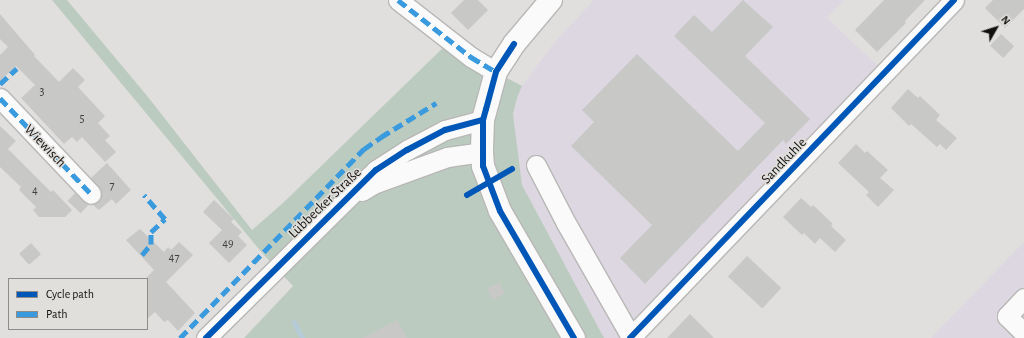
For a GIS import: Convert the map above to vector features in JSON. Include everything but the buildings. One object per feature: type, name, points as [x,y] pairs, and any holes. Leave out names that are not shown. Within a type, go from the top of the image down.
[{"type":"main road","points":[[551,0],[514,44],[496,72],[483,120],[482,152],[483,166],[500,211],[574,338]]},
{"type":"street","points":[[398,0],[471,57],[496,72]]},
{"type":"street","name":"Sandkuhle","points":[[631,338],[954,0]]},
{"type":"street","name":"Wiewisch","points":[[0,98],[90,194]]},
{"type":"street","name":"Lübbecker Straße","points":[[206,338],[335,208],[376,170],[407,150],[446,130],[483,120]]},
{"type":"street","name":"Lübbecker Straße","points":[[335,208],[373,184],[447,157],[482,152]]},
{"type":"street","points":[[536,165],[566,223],[631,338]]},
{"type":"street","points":[[1024,298],[1007,316],[1024,333]]},
{"type":"shaded area","points":[[594,0],[844,0],[827,18],[878,66],[628,338],[604,338],[522,185],[513,114],[522,86],[553,44]]},
{"type":"shaded area","points":[[1024,242],[1024,338],[931,338]]},
{"type":"green space","points":[[52,0],[67,0],[148,97],[252,230],[283,203],[448,43],[467,57],[522,86],[513,114],[522,185],[604,338],[244,338],[293,286],[264,255]]},
{"type":"waterway","points":[[294,322],[302,338]]},
{"type":"marked path","points":[[398,0],[471,57],[496,72]]},
{"type":"marked path","points":[[0,84],[17,68]]},
{"type":"marked path","points":[[0,98],[91,194]]},
{"type":"marked path","points":[[180,338],[364,149],[436,103]]},
{"type":"marked path","points":[[142,255],[151,244],[151,232],[165,219],[144,195]]},
{"type":"cycle path","points":[[630,338],[954,0]]},
{"type":"cycle path","points":[[514,44],[496,72],[483,120],[483,166],[500,211],[574,338]]},
{"type":"cycle path","points":[[206,338],[376,170],[407,150],[445,130],[483,120]]},
{"type":"cycle path","points":[[467,195],[512,169]]}]
